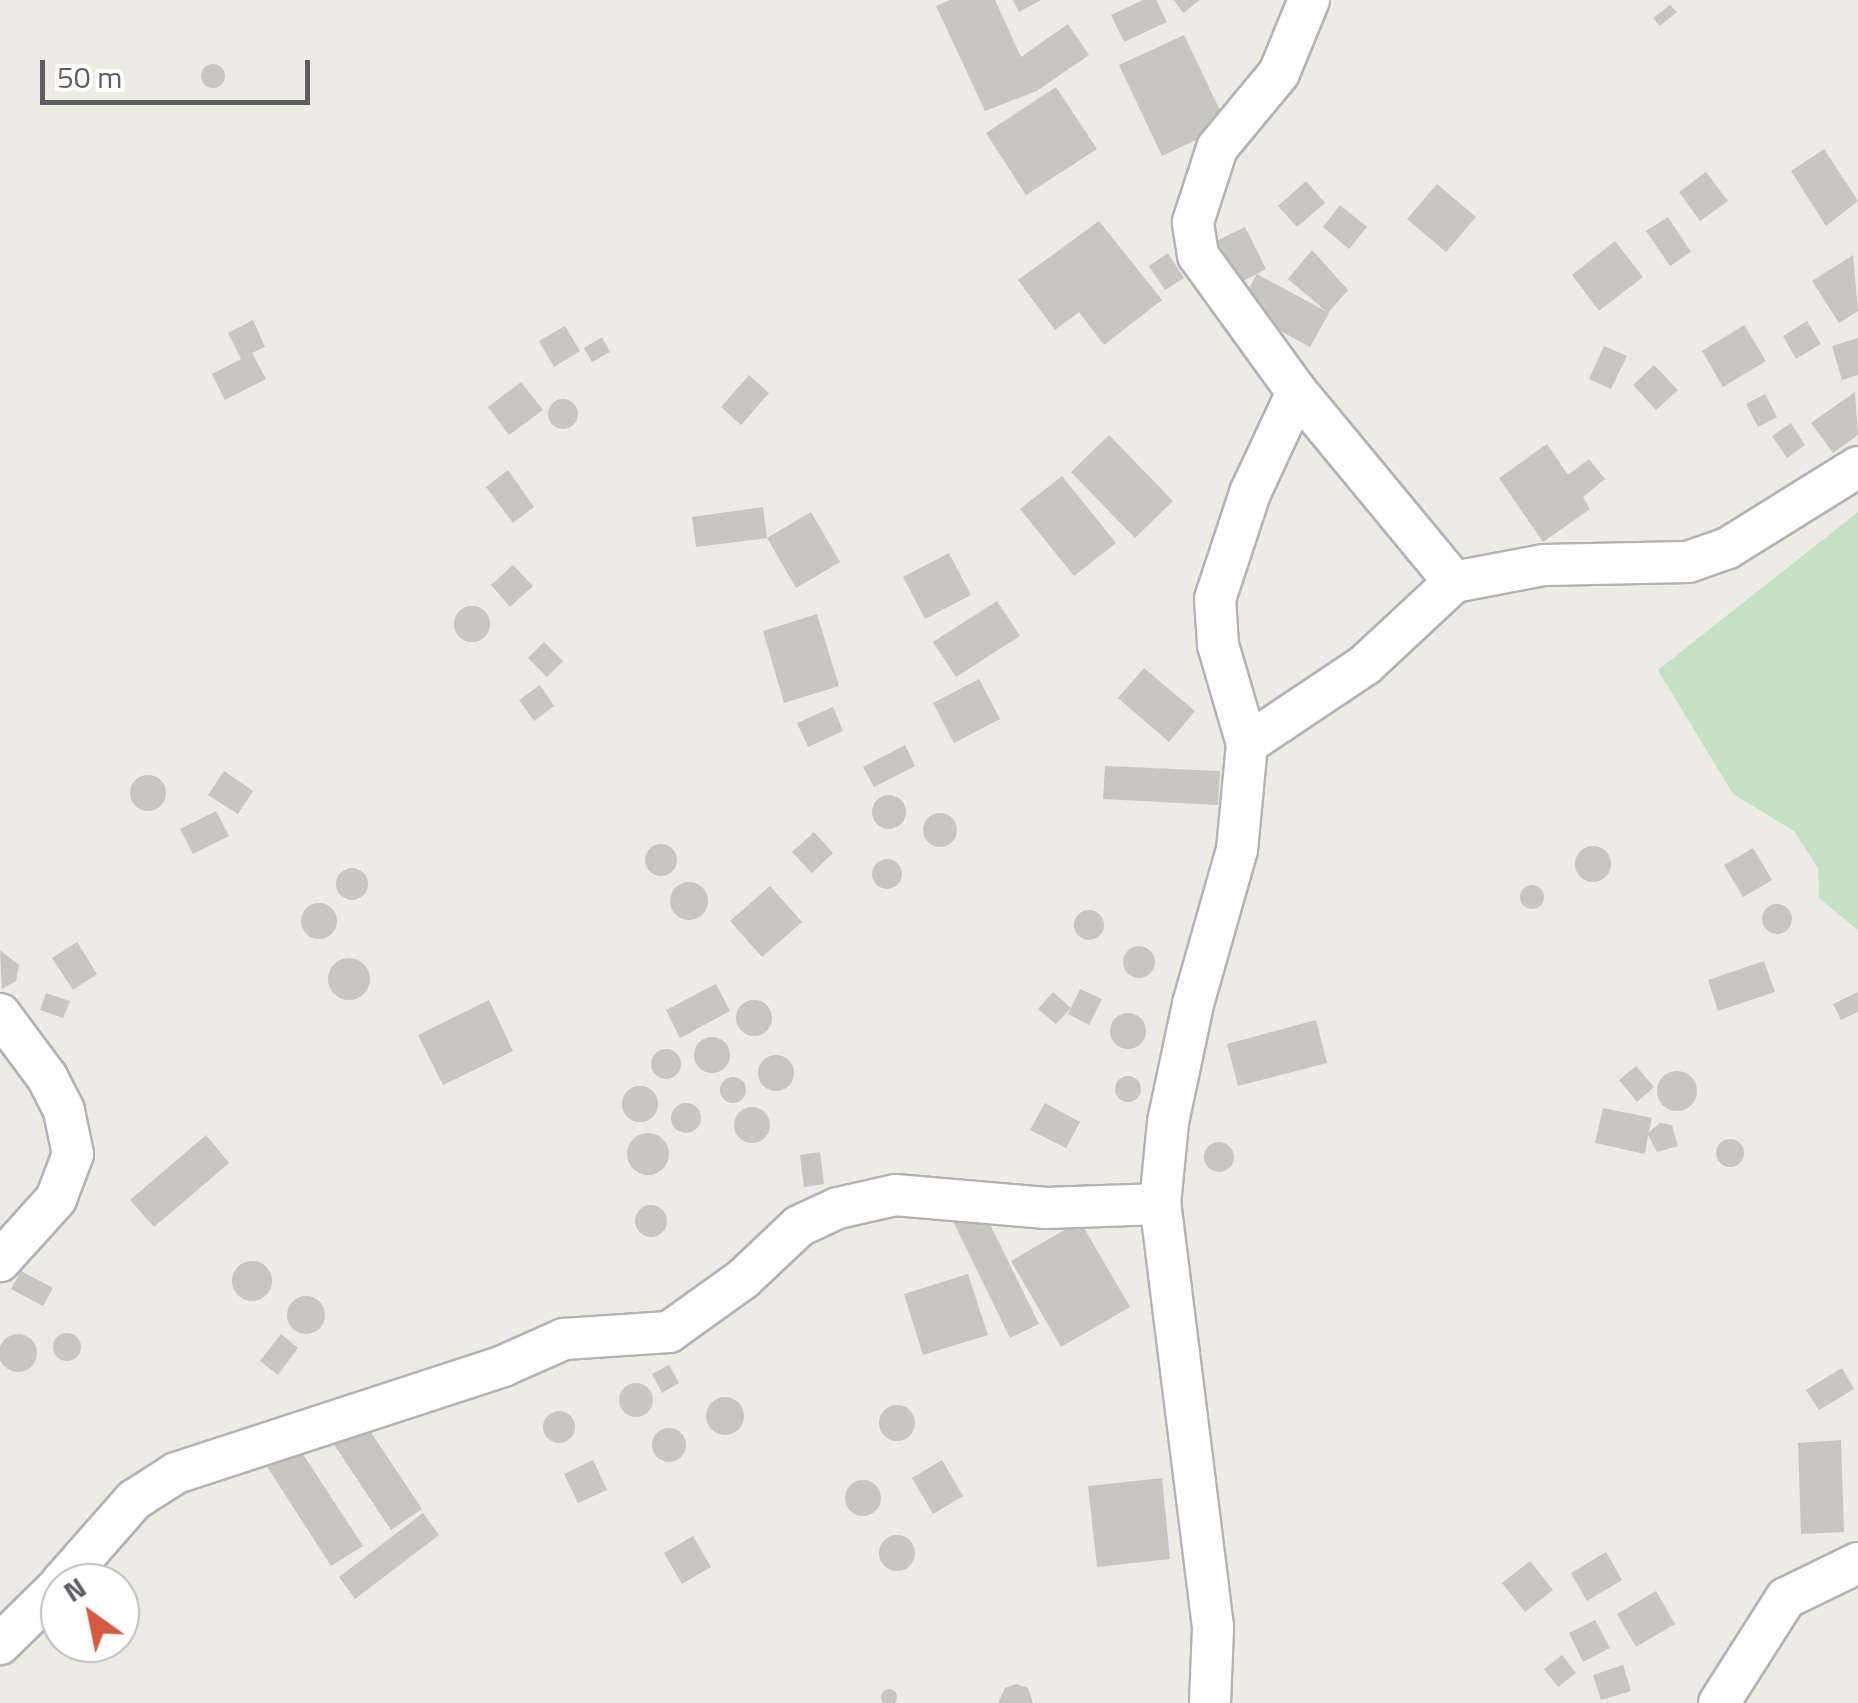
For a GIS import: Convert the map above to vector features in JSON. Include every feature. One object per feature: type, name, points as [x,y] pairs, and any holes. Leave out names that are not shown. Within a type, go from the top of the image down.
[{"type":"street","points":[[1309,0],[1280,73],[1217,148],[1194,222],[1198,255],[1297,392],[1454,582]]},
{"type":"street","points":[[1210,1703],[1213,1627],[1160,1204],[1168,1122],[1193,1004],[1237,850],[1246,744],[1224,672],[1215,599],[1250,493],[1297,392]]},
{"type":"street","points":[[1246,744],[1365,665],[1454,582],[1544,565],[1688,562],[1728,548],[1858,467]]},
{"type":"street","points":[[0,1014],[47,1078],[64,1112],[73,1154],[56,1199],[0,1261]]},
{"type":"street","points":[[79,1563],[134,1500],[176,1472],[503,1366],[564,1339],[669,1332],[743,1279],[799,1226],[838,1208],[895,1196],[1046,1208],[1160,1204]]},
{"type":"street","points":[[1719,1703],[1786,1598],[1858,1563]]},
{"type":"street","points":[[0,1644],[40,1605]]},
{"type":"green space","points":[[1858,512],[1858,930],[1819,898],[1818,868],[1794,831],[1733,794],[1658,670]]},
{"type":"building","points":[[950,0],[995,0],[1021,57],[1068,24],[1089,55],[1037,91],[985,111],[936,6]]},
{"type":"building","points":[[1013,0],[1041,0],[1019,12]]},
{"type":"building","points":[[1143,0],[1156,0],[1167,22],[1124,42],[1111,15]]},
{"type":"building","points":[[1174,0],[1200,0],[1183,13]]},
{"type":"building","points":[[1670,5],[1677,12],[1660,26],[1653,18]]},
{"type":"building","points":[[1184,35],[1227,125],[1162,156],[1119,65]]},
{"type":"building","points":[[213,64],[222,67],[222,85],[213,88],[204,85],[201,76],[204,67]]},
{"type":"building","points":[[1056,87],[1097,149],[1026,195],[986,133]]},
{"type":"building","points":[[1824,149],[1858,201],[1826,226],[1791,171]]},
{"type":"building","points":[[1706,172],[1728,201],[1700,221],[1679,192]]},
{"type":"building","points":[[1306,181],[1325,203],[1297,227],[1278,206]]},
{"type":"building","points":[[1437,184],[1476,217],[1446,252],[1407,219]]},
{"type":"building","points":[[1340,205],[1367,227],[1349,249],[1323,227]]},
{"type":"building","points":[[1668,217],[1691,252],[1670,266],[1646,231]]},
{"type":"building","points":[[1099,221],[1162,300],[1104,345],[1079,312],[1055,330],[1018,280]]},
{"type":"building","points":[[1245,227],[1266,269],[1227,289],[1206,246]]},
{"type":"building","points":[[1615,241],[1643,277],[1599,311],[1572,275]]},
{"type":"building","points":[[1312,250],[1348,290],[1328,313],[1288,279]]},
{"type":"building","points":[[1168,253],[1184,278],[1165,290],[1149,266]]},
{"type":"building","points":[[1853,255],[1858,311],[1839,323],[1812,281]]},
{"type":"building","points":[[1257,274],[1329,313],[1310,347],[1238,308]]},
{"type":"building","points":[[253,320],[265,347],[252,353],[266,379],[225,400],[212,374],[241,359],[228,333]]},
{"type":"building","points":[[1807,321],[1821,344],[1796,359],[1783,336]]},
{"type":"building","points":[[1744,325],[1766,361],[1723,387],[1702,351]]},
{"type":"building","points":[[565,326],[580,351],[554,367],[539,341]]},
{"type":"building","points":[[602,337],[610,352],[592,362],[584,348]]},
{"type":"building","points":[[1858,338],[1858,375],[1842,380],[1832,346]]},
{"type":"building","points":[[1604,346],[1627,356],[1611,389],[1589,379]]},
{"type":"building","points":[[1654,365],[1678,390],[1656,410],[1633,385]]},
{"type":"building","points":[[749,375],[769,393],[741,425],[721,407]]},
{"type":"building","points":[[521,382],[543,410],[509,435],[488,407]]},
{"type":"building","points":[[1855,392],[1858,435],[1833,453],[1811,423]]},
{"type":"building","points":[[1765,394],[1777,417],[1758,427],[1746,404]]},
{"type":"building","points":[[563,399],[573,404],[578,414],[573,424],[563,429],[553,424],[548,414],[553,404]]},
{"type":"building","points":[[1791,423],[1805,445],[1787,458],[1772,436]]},
{"type":"building","points":[[1109,435],[1173,501],[1135,538],[1071,472]]},
{"type":"building","points":[[1547,444],[1568,475],[1589,459],[1605,479],[1583,497],[1590,509],[1543,542],[1499,478]]},
{"type":"building","points":[[508,470],[534,507],[513,523],[486,487]]},
{"type":"building","points":[[1062,476],[1116,543],[1074,576],[1020,509]]},
{"type":"building","points":[[763,507],[767,538],[696,547],[692,517]]},
{"type":"building","points":[[811,512],[840,562],[796,588],[767,538]]},
{"type":"building","points":[[949,553],[971,595],[925,619],[903,577]]},
{"type":"building","points":[[513,565],[533,586],[510,607],[491,585]]},
{"type":"building","points":[[997,601],[1020,636],[956,677],[933,642]]},
{"type":"building","points":[[472,606],[485,611],[490,624],[485,637],[472,642],[459,637],[454,624],[459,611]]},
{"type":"building","points":[[817,614],[839,686],[784,703],[763,631]]},
{"type":"building","points":[[544,642],[563,661],[547,677],[528,658]]},
{"type":"building","points":[[1144,668],[1195,711],[1169,742],[1118,698]]},
{"type":"building","points":[[979,679],[1000,719],[954,743],[933,703]]},
{"type":"building","points":[[540,685],[554,706],[534,721],[519,700]]},
{"type":"building","points":[[833,707],[843,731],[808,747],[797,723]]},
{"type":"building","points":[[905,745],[915,766],[874,787],[863,767]]},
{"type":"building","points":[[1105,766],[1220,771],[1218,805],[1103,799]]},
{"type":"building","points":[[224,771],[253,791],[238,814],[208,795]]},
{"type":"building","points":[[148,775],[161,780],[166,793],[161,806],[148,811],[135,806],[130,793],[135,780]]},
{"type":"building","points":[[889,795],[901,800],[906,812],[901,824],[889,829],[877,824],[872,812],[877,800]]},
{"type":"building","points":[[216,811],[229,836],[193,854],[180,829]]},
{"type":"building","points":[[940,813],[952,818],[957,830],[952,842],[940,847],[928,842],[923,830],[928,818]]},
{"type":"building","points":[[814,832],[833,853],[812,873],[792,852]]},
{"type":"building","points":[[661,844],[673,848],[677,860],[673,872],[661,876],[649,872],[645,860],[649,848]]},
{"type":"building","points":[[1593,846],[1606,851],[1611,864],[1606,877],[1593,882],[1580,877],[1575,864],[1580,851]]},
{"type":"building","points":[[1753,848],[1772,880],[1743,897],[1724,865]]},
{"type":"building","points":[[887,859],[901,868],[902,874],[893,888],[887,889],[873,880],[872,874],[881,860]]},
{"type":"building","points":[[352,868],[363,873],[368,884],[363,895],[352,900],[341,895],[336,884],[341,873]]},
{"type":"building","points":[[689,882],[702,888],[708,901],[702,914],[689,920],[676,914],[670,901],[676,888]]},
{"type":"building","points":[[1527,885],[1537,885],[1544,897],[1537,909],[1527,909],[1520,902],[1520,892]]},
{"type":"building","points":[[770,886],[802,922],[762,957],[730,921]]},
{"type":"building","points":[[319,903],[332,908],[337,921],[332,934],[319,939],[306,934],[301,921],[306,908]]},
{"type":"building","points":[[1777,904],[1788,908],[1792,919],[1788,930],[1777,934],[1766,930],[1762,919],[1766,908]]},
{"type":"building","points":[[1089,910],[1100,914],[1104,925],[1100,936],[1089,940],[1078,936],[1074,925],[1078,914]]},
{"type":"building","points":[[77,942],[97,974],[73,990],[52,958]]},
{"type":"building","points":[[1139,946],[1150,951],[1155,962],[1150,973],[1139,978],[1128,973],[1123,962],[1128,951]]},
{"type":"building","points":[[0,950],[19,965],[16,981],[2,989]]},
{"type":"building","points":[[349,958],[364,964],[370,979],[364,994],[349,1000],[334,994],[328,979],[334,964]]},
{"type":"building","points":[[1764,961],[1775,992],[1718,1011],[1708,980]]},
{"type":"building","points":[[716,984],[730,1011],[680,1038],[666,1010]]},
{"type":"building","points":[[1080,989],[1102,999],[1089,1025],[1068,1014]]},
{"type":"building","points":[[1053,992],[1071,1008],[1056,1024],[1038,1009]]},
{"type":"building","points":[[1858,992],[1858,1012],[1841,1020],[1833,1004]]},
{"type":"building","points":[[46,993],[70,1001],[63,1018],[40,1010]]},
{"type":"building","points":[[489,1000],[513,1051],[443,1085],[418,1035]]},
{"type":"building","points":[[754,1000],[767,1005],[772,1018],[767,1031],[754,1036],[741,1031],[736,1018],[741,1005]]},
{"type":"building","points":[[1128,1013],[1140,1019],[1146,1031],[1140,1043],[1128,1049],[1116,1043],[1110,1031],[1116,1019]]},
{"type":"building","points":[[1316,1020],[1327,1063],[1238,1086],[1227,1044]]},
{"type":"building","points":[[712,1037],[725,1042],[730,1055],[725,1068],[712,1073],[699,1068],[694,1055],[699,1042]]},
{"type":"building","points":[[666,1049],[677,1053],[681,1064],[677,1075],[666,1079],[655,1075],[651,1064],[655,1053]]},
{"type":"building","points":[[776,1055],[789,1060],[794,1073],[789,1086],[776,1091],[763,1086],[758,1073],[763,1060]]},
{"type":"building","points":[[1636,1066],[1654,1087],[1637,1102],[1619,1080]]},
{"type":"building","points":[[1677,1071],[1691,1077],[1697,1091],[1691,1105],[1677,1111],[1663,1105],[1657,1091],[1663,1077]]},
{"type":"building","points":[[1128,1076],[1137,1080],[1141,1089],[1137,1098],[1128,1102],[1119,1098],[1115,1089],[1119,1080]]},
{"type":"building","points":[[733,1077],[743,1080],[743,1100],[733,1103],[723,1100],[720,1090],[723,1080]]},
{"type":"building","points":[[640,1086],[653,1091],[658,1104],[653,1117],[640,1122],[627,1117],[622,1104],[627,1091]]},
{"type":"building","points":[[686,1103],[697,1107],[701,1118],[697,1129],[686,1133],[675,1129],[671,1118],[675,1107]]},
{"type":"building","points":[[1045,1103],[1080,1122],[1066,1148],[1030,1130]]},
{"type":"building","points":[[752,1107],[765,1112],[770,1125],[765,1138],[752,1143],[739,1138],[734,1125],[739,1112]]},
{"type":"building","points":[[1603,1108],[1652,1118],[1649,1132],[1660,1123],[1672,1125],[1678,1146],[1657,1152],[1648,1135],[1645,1154],[1595,1143]]},
{"type":"building","points":[[648,1133],[663,1139],[669,1154],[663,1169],[648,1175],[633,1169],[627,1154],[633,1139]]},
{"type":"building","points":[[206,1135],[229,1163],[154,1227],[130,1200]]},
{"type":"building","points":[[1730,1139],[1740,1143],[1744,1153],[1740,1163],[1730,1167],[1720,1163],[1716,1153],[1720,1143]]},
{"type":"building","points":[[1219,1142],[1230,1146],[1234,1157],[1230,1168],[1219,1172],[1208,1168],[1204,1157],[1208,1146]]},
{"type":"building","points":[[820,1152],[824,1184],[804,1187],[800,1155]]},
{"type":"building","points":[[651,1205],[662,1210],[667,1221],[662,1232],[651,1237],[640,1232],[635,1221],[640,1210]]},
{"type":"building","points":[[981,1206],[1039,1324],[1010,1338],[953,1221]]},
{"type":"building","points":[[1080,1221],[1130,1307],[1061,1347],[1011,1261]]},
{"type":"building","points":[[252,1261],[266,1267],[272,1281],[266,1295],[252,1301],[238,1295],[232,1281],[238,1267]]},
{"type":"building","points":[[21,1271],[53,1288],[43,1306],[11,1289]]},
{"type":"building","points":[[968,1274],[988,1335],[923,1355],[904,1294]]},
{"type":"building","points":[[306,1296],[320,1301],[325,1315],[320,1329],[306,1334],[292,1329],[287,1315],[292,1301]]},
{"type":"building","points":[[67,1333],[77,1337],[81,1347],[77,1357],[67,1361],[57,1357],[53,1347],[57,1337]]},
{"type":"building","points":[[18,1334],[31,1340],[37,1353],[31,1366],[18,1372],[5,1366],[-1,1353],[5,1340]]},
{"type":"building","points":[[281,1334],[298,1348],[278,1375],[260,1361]]},
{"type":"building","points":[[669,1365],[679,1383],[662,1393],[652,1374]]},
{"type":"building","points":[[1842,1368],[1854,1389],[1819,1410],[1806,1390]]},
{"type":"building","points":[[636,1383],[648,1388],[653,1400],[648,1412],[636,1417],[624,1412],[619,1400],[624,1388]]},
{"type":"building","points":[[725,1397],[738,1403],[744,1416],[738,1429],[725,1435],[712,1429],[706,1416],[712,1403]]},
{"type":"building","points":[[897,1405],[910,1410],[915,1423],[910,1436],[897,1441],[884,1436],[879,1423],[884,1410]]},
{"type":"building","points":[[559,1411],[570,1416],[575,1427],[570,1438],[559,1443],[548,1438],[543,1427],[548,1416]]},
{"type":"building","points":[[364,1422],[422,1509],[391,1530],[333,1443]]},
{"type":"building","points":[[669,1428],[681,1433],[686,1445],[681,1457],[669,1462],[657,1457],[652,1445],[657,1433]]},
{"type":"building","points":[[1841,1440],[1844,1532],[1801,1534],[1798,1443]]},
{"type":"building","points":[[297,1445],[363,1546],[331,1566],[266,1465]]},
{"type":"building","points":[[593,1460],[607,1490],[578,1503],[564,1474]]},
{"type":"building","points":[[942,1460],[963,1496],[933,1514],[912,1478]]},
{"type":"building","points":[[1162,1478],[1170,1559],[1097,1567],[1088,1486]]},
{"type":"building","points":[[863,1480],[876,1485],[881,1498],[876,1511],[863,1516],[850,1511],[845,1498],[850,1485]]},
{"type":"building","points":[[423,1513],[439,1535],[355,1599],[339,1577]]},
{"type":"building","points":[[897,1535],[910,1540],[915,1553],[910,1566],[897,1571],[884,1566],[879,1553],[884,1540]]},
{"type":"building","points":[[693,1536],[711,1567],[682,1584],[664,1553]]},
{"type":"building","points":[[1606,1552],[1622,1580],[1587,1601],[1571,1573]]},
{"type":"building","points":[[1530,1561],[1553,1590],[1525,1612],[1502,1583]]},
{"type":"building","points":[[1656,1591],[1675,1624],[1636,1647],[1617,1614]]},
{"type":"building","points":[[1595,1620],[1610,1648],[1583,1662],[1569,1633]]},
{"type":"building","points":[[1562,1655],[1576,1673],[1558,1687],[1544,1669]]},
{"type":"building","points":[[1623,1665],[1631,1691],[1601,1700],[1593,1675]]},
{"type":"building","points":[[1016,1684],[1028,1688],[1033,1703],[998,1703],[1005,1688]]},
{"type":"building","points":[[889,1689],[897,1697],[889,1705],[881,1697]]}]
